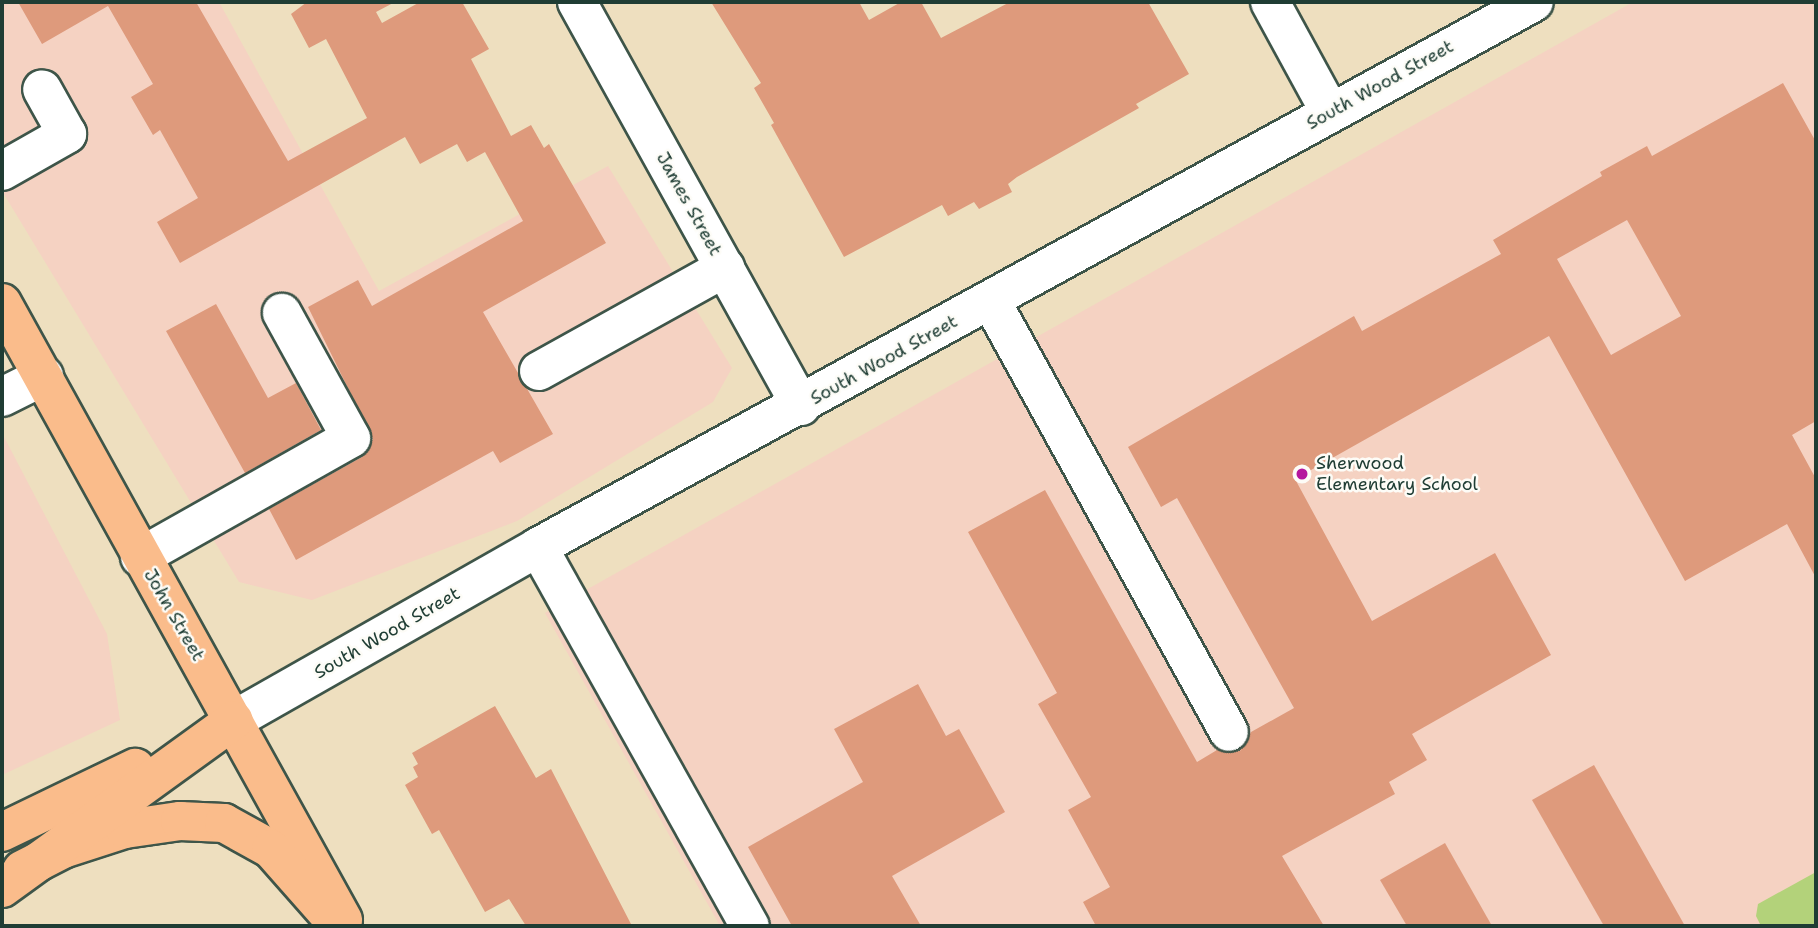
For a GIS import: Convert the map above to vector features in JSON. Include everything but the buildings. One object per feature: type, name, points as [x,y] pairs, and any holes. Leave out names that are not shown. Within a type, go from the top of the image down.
[{"type":"main road","name":"John Street","points":[[2,303],[347,926]]},
{"type":"main road","points":[[2,832],[234,720]]},
{"type":"main road","points":[[12,879],[234,720]]},
{"type":"main road","points":[[12,879],[63,849],[125,829],[180,821],[224,823],[271,849],[339,926]]},
{"type":"street","name":"James Street","points":[[577,2],[801,406]]},
{"type":"street","points":[[1270,2],[1330,112]]},
{"type":"street","name":"South Wood Street","points":[[234,720],[538,547],[801,406],[1330,112],[1534,2]]},
{"type":"street","points":[[2,171],[67,134],[42,89]]},
{"type":"street","points":[[538,371],[725,268]]},
{"type":"street","points":[[991,301],[1229,732]]},
{"type":"street","points":[[141,557],[351,438],[282,313]]},
{"type":"street","points":[[2,397],[44,376]]},
{"type":"street","points":[[538,547],[750,926]]},
{"type":"shaded area","points":[[2,2],[219,2],[379,291],[608,166],[732,368],[713,402],[517,521],[312,600],[239,582],[2,191]]},
{"type":"shaded area","name":"Sherwood Elementary School","points":[[1633,2],[1816,2],[1816,926],[720,926],[545,613]]},
{"type":"shaded area","points":[[2,433],[107,634],[120,720],[2,775]]},
{"type":"green space","points":[[1816,872],[1816,926],[1761,926],[1756,916],[1758,904]]},
{"type":"place","name":"Sherwood Elementary School","points":[[1302,474]]}]
